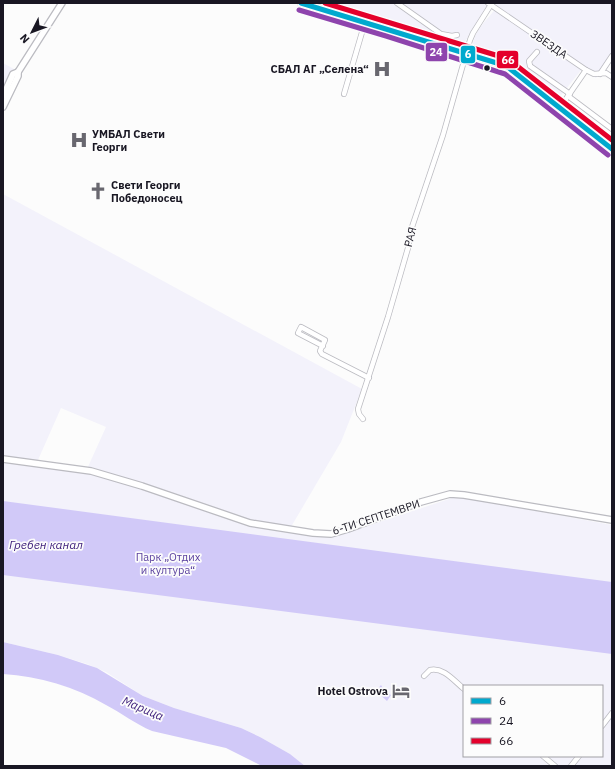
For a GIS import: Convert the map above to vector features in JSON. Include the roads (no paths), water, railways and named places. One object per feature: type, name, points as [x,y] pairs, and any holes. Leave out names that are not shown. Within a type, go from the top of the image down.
[{"type":"main road","points":[[305,4],[509,68],[612,150]]},
{"type":"street","points":[[3,107],[18,76],[18,72],[62,3]]},
{"type":"street","points":[[397,3],[441,34],[452,36],[458,35]]},
{"type":"street","name":"РАЯ","points":[[363,420],[358,409],[388,317],[408,248],[411,230],[443,135],[472,33],[491,4]]},
{"type":"street","name":"ЗВЕЗДА","points":[[491,4],[586,70],[594,74],[606,73],[612,77]]},
{"type":"street","points":[[344,94],[365,22]]},
{"type":"street","points":[[537,52],[529,62],[530,66],[612,129]]},
{"type":"street","points":[[600,74],[612,56]]},
{"type":"street","points":[[559,109],[586,70]]},
{"type":"street","points":[[3,96],[13,74],[18,72]]},
{"type":"street","points":[[323,346],[298,333],[301,327],[325,340],[323,346],[320,351],[322,354],[369,378]]},
{"type":"street","name":"6-ТИ СЕПТЕМВРИ","points":[[3,459],[91,471],[142,486],[250,523],[313,533],[331,534],[421,502],[450,494],[612,520]]},
{"type":"street","points":[[424,676],[430,670],[438,670],[444,672],[463,688]]},
{"type":"street","points":[[603,725],[612,713]]},
{"type":"street","points":[[544,757],[555,766]]},
{"type":"street","points":[[571,766],[578,757]]},
{"type":"water","name":"Гребен канал","points":[[3,501],[612,582],[612,654],[3,575]]},
{"type":"water","name":"Марица","points":[[3,642],[58,655],[97,668],[143,696],[174,708],[241,728],[290,754],[305,766],[262,766],[226,748],[152,731],[112,708],[69,688],[30,677],[3,674]]},
{"type":"water","points":[[381,685],[385,692],[391,695],[387,701],[376,691]]},
{"type":"place","name":"СБАЛ АГ „Селена“","points":[[382,69]]},
{"type":"place","name":"УМБАЛ Свети Георги","points":[[79,140]]},
{"type":"place","name":"Свети Георги Победоносец","points":[[98,191]]},
{"type":"place","name":"Hotel Ostrova","points":[[401,691]]},
{"type":"park label","name":"Парк „Отдих и култура“","points":[[168,563]]}]
